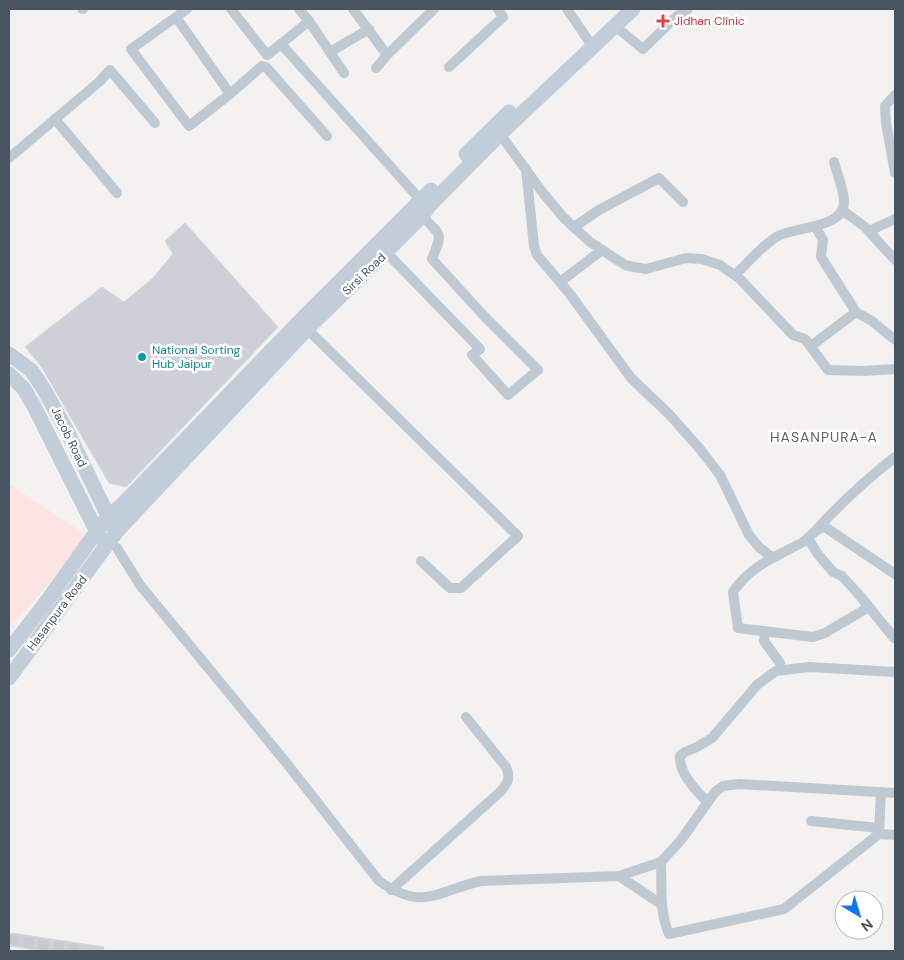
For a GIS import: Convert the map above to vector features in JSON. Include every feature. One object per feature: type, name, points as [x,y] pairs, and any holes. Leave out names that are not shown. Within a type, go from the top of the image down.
[{"type":"street","points":[[231,9],[267,56]]},
{"type":"street","points":[[300,9],[344,73]]},
{"type":"street","points":[[353,9],[387,55]]},
{"type":"street","points":[[376,68],[433,9]]},
{"type":"street","points":[[449,67],[503,17],[498,9]]},
{"type":"street","points":[[567,9],[590,43]]},
{"type":"street","name":"Sirsi Road","points":[[9,650],[108,517],[500,134],[590,43],[618,9]]},
{"type":"street","name":"Sirsi Road","points":[[111,548],[117,531],[304,325],[386,252],[491,129],[590,43],[615,26],[633,9]]},
{"type":"street","points":[[615,26],[643,49],[676,17],[688,9]]},
{"type":"street","points":[[230,94],[180,12],[131,49],[189,126],[230,94],[262,66],[267,56],[309,21]]},
{"type":"street","points":[[330,52],[368,28]]},
{"type":"street","points":[[281,44],[424,208],[440,238],[432,259],[484,316],[538,370],[508,394],[472,355],[480,349],[386,252]]},
{"type":"street","points":[[262,66],[266,67],[327,136]]},
{"type":"street","points":[[9,158],[99,82],[110,70],[156,123]]},
{"type":"street","points":[[895,95],[885,106],[886,123],[895,173]]},
{"type":"street","points":[[55,119],[117,193]]},
{"type":"street","points":[[500,134],[543,193],[574,227],[590,242],[625,265],[646,269],[686,258],[702,259],[720,265],[735,276],[793,334],[805,338],[828,370],[864,372],[895,369]]},
{"type":"street","points":[[735,276],[778,237],[830,222],[842,210],[844,197],[834,162]]},
{"type":"street","points":[[526,169],[534,246],[537,254],[631,378],[669,414],[700,449],[720,476],[749,535],[760,548],[772,557]]},
{"type":"street","points":[[574,227],[599,210],[659,178],[683,202]]},
{"type":"street","points":[[842,210],[869,231],[895,260]]},
{"type":"street","points":[[869,231],[895,219]]},
{"type":"street","points":[[815,226],[823,240],[821,257],[856,312],[872,321],[895,340]]},
{"type":"street","points":[[560,282],[602,250]]},
{"type":"street","points":[[811,346],[856,312]]},
{"type":"street","points":[[304,325],[518,536],[461,588],[450,588],[421,561]]},
{"type":"street","name":"Jacob Road","points":[[9,354],[30,370],[47,394],[108,517],[117,531]]},
{"type":"street","name":"Jacob Road","points":[[9,374],[24,389],[97,530],[111,548]]},
{"type":"street","points":[[869,606],[825,633],[814,637],[765,632],[753,628],[738,628],[733,592],[741,580],[772,557],[808,538],[837,507],[895,457]]},
{"type":"street","points":[[818,528],[825,527],[895,574]]},
{"type":"street","points":[[808,538],[817,553],[833,572],[842,576],[894,638]]},
{"type":"street","points":[[111,548],[284,760],[379,881],[391,890],[412,898],[434,897],[466,884],[481,881],[619,876],[661,862],[681,840],[714,792],[723,786],[739,784],[895,793]]},
{"type":"street","name":"Hasanpura Road","points":[[9,678],[111,548]]},
{"type":"street","points":[[765,632],[764,642],[780,663]]},
{"type":"street","points":[[707,802],[691,784],[680,762],[680,756],[684,752],[697,748],[712,738],[766,677],[776,671],[808,667],[895,672]]},
{"type":"street","points":[[391,890],[500,792],[509,781],[506,767],[466,717]]},
{"type":"street","points":[[661,862],[663,922],[669,934],[784,909],[879,831],[880,792]]},
{"type":"street","points":[[810,821],[879,831],[895,836]]},
{"type":"street","points":[[619,876],[661,904]]},
{"type":"shaded area","points":[[9,484],[86,535],[39,595],[9,628]]},
{"type":"building","name":"National Sorting Hub Jaipur","points":[[185,223],[278,327],[126,487],[109,483],[41,366],[25,347],[102,287],[124,302],[152,279],[173,254],[165,241]]},
{"type":"building","points":[[12,933],[104,947],[103,951],[45,951],[10,946]]},
{"type":"tunnel","points":[[9,939],[80,951]]},
{"type":"place","name":"Jidhan Clinic","points":[[663,21]]},
{"type":"place","name":"National Sorting Hub Jaipur","points":[[142,357]]},
{"type":"district","name":"HASANPURA-A","points":[[824,437]]}]
